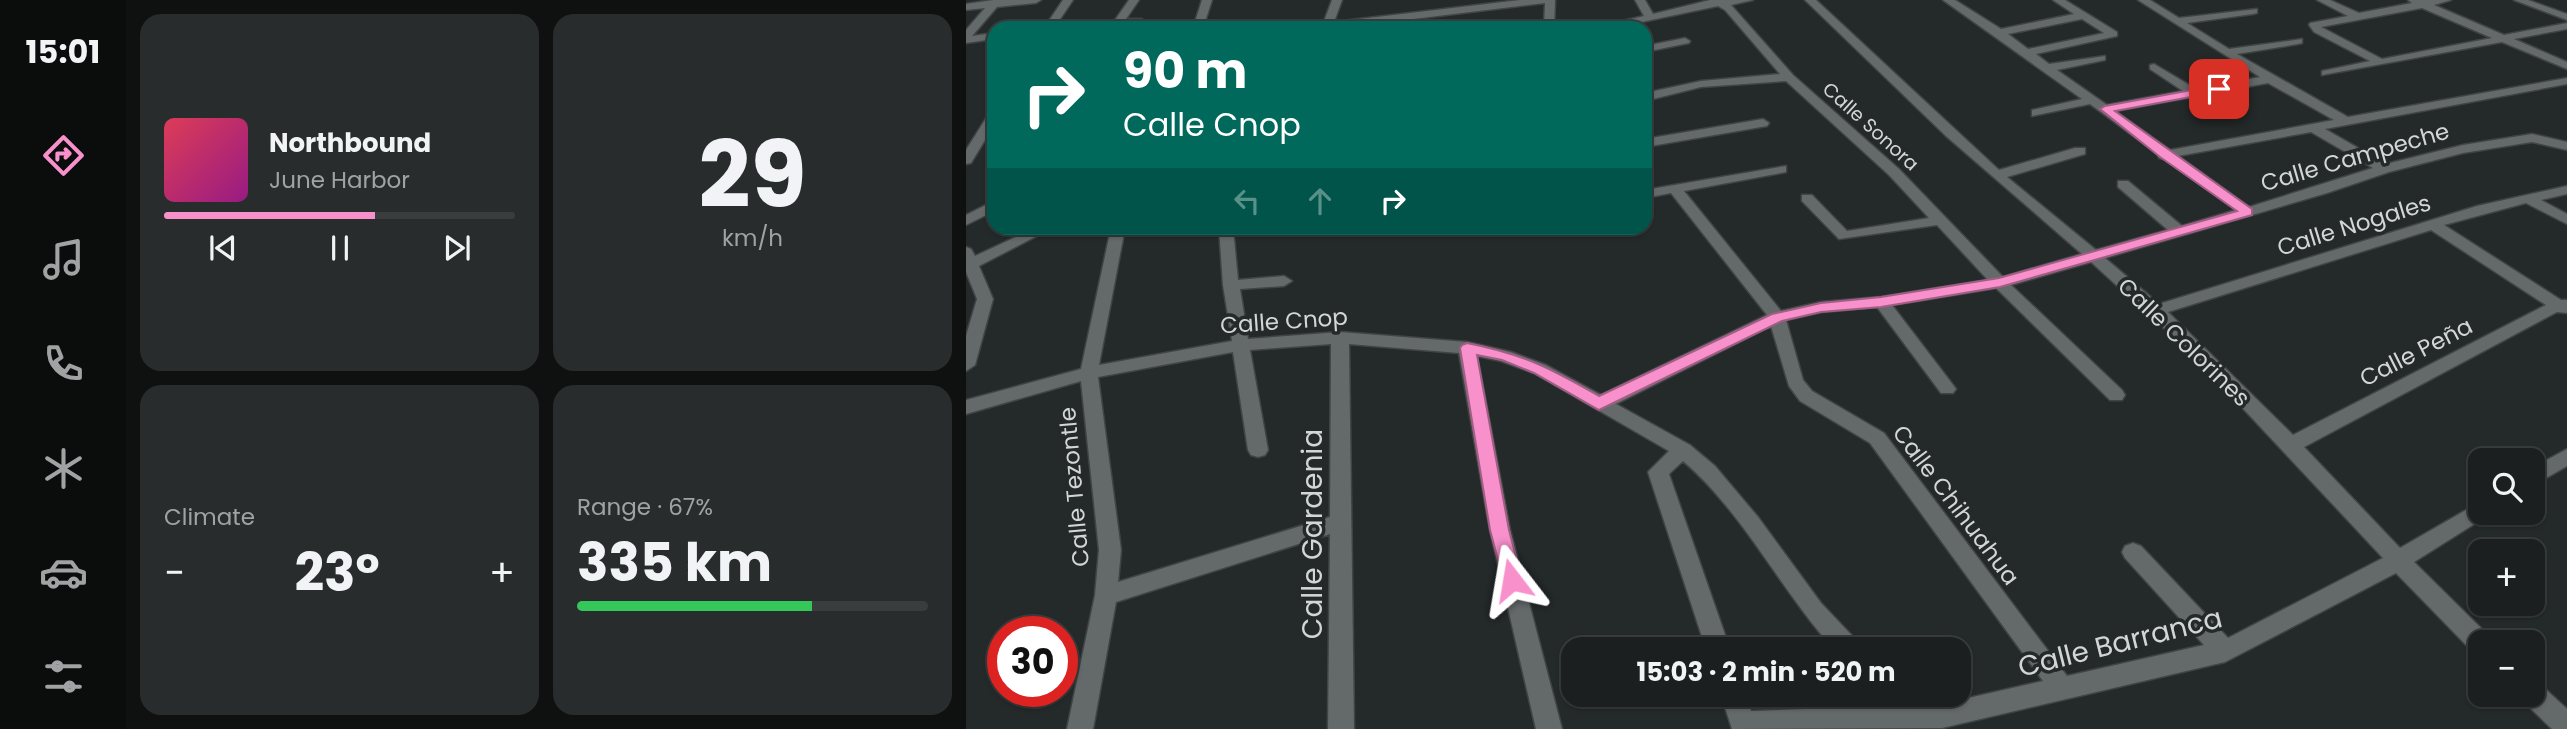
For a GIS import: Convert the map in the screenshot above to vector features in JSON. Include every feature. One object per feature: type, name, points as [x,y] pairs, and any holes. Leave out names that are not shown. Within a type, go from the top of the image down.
[{"type":"street","points":[[966,8],[996,2],[1036,0]]},
{"type":"street","points":[[1054,21],[1068,0]]},
{"type":"street","points":[[1119,21],[1134,0]]},
{"type":"street","points":[[1200,21],[1207,0]]},
{"type":"street","points":[[1329,21],[1337,0]]},
{"type":"street","points":[[1367,21],[1547,0],[1548,21]]},
{"type":"street","points":[[1640,0],[1650,18]]},
{"type":"street","points":[[1634,21],[1717,2],[1748,0]]},
{"type":"street","name":"Calle Colorines","points":[[1810,0],[1894,82],[2156,310],[2289,446],[2396,562],[2468,631]]},
{"type":"street","points":[[2026,53],[2113,34],[2058,0]]},
{"type":"street","points":[[2143,0],[2270,79],[2349,123]]},
{"type":"street","points":[[2178,22],[2253,11],[2234,0]]},
{"type":"street","points":[[2322,0],[2359,18]]},
{"type":"street","points":[[2382,63],[2318,30],[2313,27],[2314,24],[2359,18],[2418,2],[2446,0]]},
{"type":"street","points":[[2519,0],[2567,17]]},
{"type":"street","points":[[1953,1],[2247,212]]},
{"type":"street","points":[[966,38],[996,2]]},
{"type":"street","name":"Calle Sonora","points":[[1717,2],[1729,8],[1789,77],[1894,172],[2000,283],[2116,395]]},
{"type":"street","points":[[2418,2],[2567,66]]},
{"type":"street","points":[[1441,21],[1444,14]]},
{"type":"street","points":[[1999,33],[2082,16]]},
{"type":"street","points":[[2326,74],[2567,26]]},
{"type":"street","points":[[966,38],[987,36]]},
{"type":"street","points":[[1652,48],[1685,41]]},
{"type":"street","points":[[2228,52],[2298,41]]},
{"type":"street","points":[[2048,68],[2101,58],[2077,43]]},
{"type":"street","points":[[2154,67],[2194,93]]},
{"type":"street","points":[[1652,95],[1701,84],[1789,77]]},
{"type":"street","points":[[2105,109],[2270,79]]},
{"type":"street","points":[[2164,155],[2567,81]]},
{"type":"street","points":[[2036,113],[2093,100]]},
{"type":"street","points":[[1652,142],[1763,123]]},
{"type":"street","points":[[966,160],[987,126]]},
{"type":"street","points":[[2314,128],[2384,169]]},
{"type":"street","name":"Calle Campeche","points":[[1599,404],[1777,317],[1821,307],[1881,302],[2000,283],[2322,190],[2384,169],[2463,149],[2532,138],[2567,146]]},
{"type":"street","points":[[1998,175],[2080,151]]},
{"type":"street","points":[[1652,193],[1781,169]]},
{"type":"street","points":[[2123,184],[2180,232]]},
{"type":"street","name":"Calle Chihuahua","points":[[1676,190],[1777,317],[1795,382],[1806,396],[1877,438],[2062,688]]},
{"type":"street","name":"Calle Nogales","points":[[2156,310],[2432,224],[2567,190]]},
{"type":"street","points":[[1807,198],[1844,236],[1941,220]]},
{"type":"street","points":[[2528,199],[2567,220]]},
{"type":"street","points":[[966,221],[987,209]]},
{"type":"street","points":[[2432,224],[2564,307]]},
{"type":"street","points":[[966,365],[985,299],[967,262],[1029,235]]},
{"type":"street","name":"Calle Tezontle","points":[[1080,729],[1107,595],[1110,551],[1089,373],[1117,235]]},
{"type":"street","points":[[1227,235],[1231,285],[1258,450]]},
{"type":"street","points":[[1231,285],[1284,281]]},
{"type":"street","points":[[1881,302],[1947,389]]},
{"type":"street","name":"Calle Peña","points":[[2289,446],[2564,307]]},
{"type":"street","name":"Calle Cnop","points":[[966,407],[1089,373],[1240,345],[1340,338],[1467,348],[1505,356],[1540,369],[1599,404]]},
{"type":"street","name":"Calle Gardenia","points":[[1340,338],[1340,729]]},
{"type":"street","points":[[1467,348],[1500,530],[1549,729]]},
{"type":"street","points":[[1599,404],[1683,450],[1708,471],[1751,523],[1813,610],[1838,637]]},
{"type":"street","points":[[1683,450],[1658,472],[1714,637]]},
{"type":"street","points":[[2545,470],[2567,456]]},
{"type":"street","name":"Calle Barranca","points":[[1744,726],[1942,716],[2225,650],[2396,562],[2468,517]]},
{"type":"street","name":"Calle Tezontle","points":[[1107,595],[1339,523]]},
{"type":"street","points":[[2133,552],[2225,650]]},
{"type":"street","points":[[2545,706],[2562,724]]},
{"type":"street","points":[[1737,707],[1744,726]]},
{"type":"street","points":[[1902,707],[1911,717]]},
{"type":"route","points":[[1512,580],[1500,530],[1467,348],[1505,356],[1540,369],[1599,404],[1777,317],[1821,307],[1881,302],[2000,283],[2247,212],[2164,155],[2105,109],[2219,89]]}]
